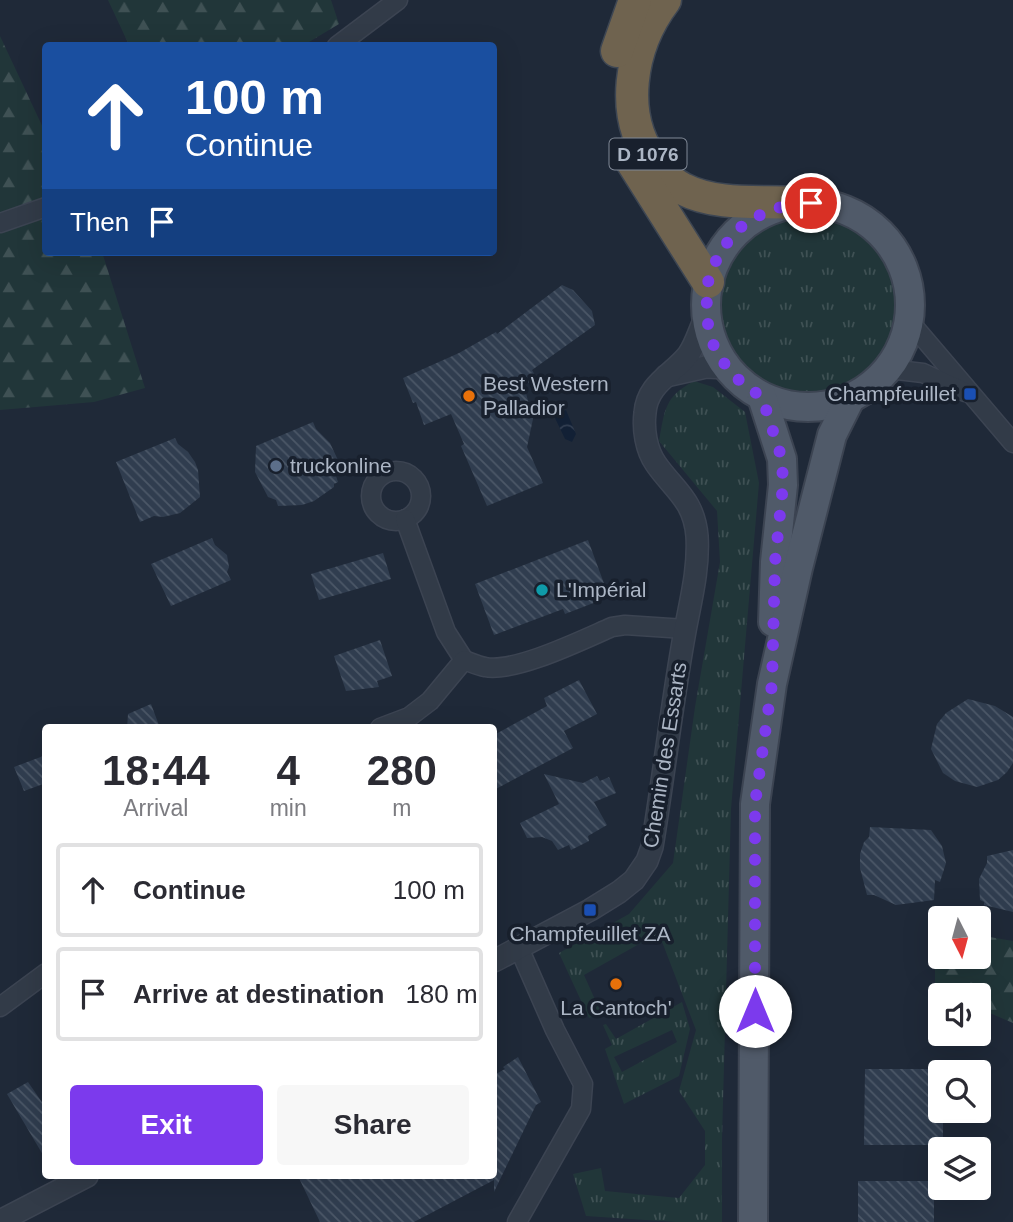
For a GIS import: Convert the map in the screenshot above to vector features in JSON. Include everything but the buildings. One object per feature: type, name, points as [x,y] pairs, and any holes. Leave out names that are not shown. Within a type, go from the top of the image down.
[{"type":"highway","name":"D 1076","points":[[635,0],[618,49],[614,76],[617,123],[634,166],[708,282]]},
{"type":"highway","name":"D 1076","points":[[665,0],[643,37],[636,59],[633,85],[633,110],[638,133],[650,158],[667,179],[701,196],[795,203]]},
{"type":"main road","points":[[795,203],[827,204],[857,214],[883,233],[901,259],[910,290],[910,322],[902,347],[889,369],[871,386],[850,399],[821,407],[791,406],[762,397],[743,384],[727,368],[713,344],[706,316],[708,282],[719,253],[738,229],[765,212],[795,203]]},
{"type":"main road","points":[[762,397],[782,459],[783,485],[775,562],[772,684]]},
{"type":"main road","points":[[753,1222],[755,804],[772,684],[832,435],[850,399]]},
{"type":"street","points":[[342,42],[398,0]]},
{"type":"street","points":[[0,223],[42,208]]},
{"type":"street","name":"Chemin des Essarts","points":[[497,959],[619,892],[635,880],[652,847],[696,572],[697,534],[691,511],[678,488],[655,463],[649,449],[645,411],[648,396],[664,376],[689,354],[706,316]]},
{"type":"street","points":[[910,322],[1013,443]]},
{"type":"street","points":[[664,376],[706,367],[727,368]]},
{"type":"street","points":[[889,369],[923,373],[970,394]]},
{"type":"street","points":[[405,519],[446,632],[464,660],[486,668],[504,667],[625,625],[685,629]]},
{"type":"street","points":[[391,724],[409,717],[430,701],[464,660]]},
{"type":"street","points":[[517,1222],[581,1109],[583,1084],[555,1030],[519,948]]},
{"type":"street","points":[[0,1007],[42,976]]},
{"type":"street","points":[[0,1221],[82,1179]]},
{"type":"green space","points":[[108,0],[331,0],[339,24],[309,42],[128,42]]},
{"type":"green space","points":[[0,36],[42,126],[42,256],[103,256],[145,388],[94,402],[0,410]]},
{"type":"green space","points":[[809,212],[843,219],[873,238],[892,268],[899,302],[892,336],[873,366],[843,385],[809,392],[775,385],[745,366],[726,336],[719,302],[726,268],[745,238],[775,219]]},
{"type":"green space","points":[[694,381],[713,387],[745,412],[759,483],[731,809],[722,1222],[586,1216],[573,1174],[601,1168],[605,1191],[679,1198],[705,1165],[705,1131],[679,1091],[696,1030],[661,939],[648,939],[584,975],[601,1013],[589,1018],[559,953],[629,914],[673,863],[695,707],[720,562],[717,511],[659,441],[667,405],[677,393]]},
{"type":"green space","points":[[991,937],[1013,941],[1013,1023],[991,1014],[991,983],[935,983],[935,970],[990,970]]},
{"type":"green space","points":[[682,1002],[690,1029],[679,1076],[624,1104],[605,1049],[612,1045],[603,1025],[606,1024],[616,1039]],"holes":[[[672,1030],[677,1042],[622,1072],[614,1057]]]},
{"type":"water","points":[[566,410],[576,434],[572,442],[565,439],[554,416]]},
{"type":"place","name":"Champfeuillet","points":[[970,394]]},
{"type":"place","name":"Best Western Palladior","points":[[469,396]]},
{"type":"place","name":"truckonline","points":[[276,466]]},
{"type":"place","name":"L'Impérial","points":[[542,590]]},
{"type":"place","name":"Champfeuillet ZA","points":[[590,910]]},
{"type":"place","name":"La Cantoch'","points":[[616,984]]},
{"type":"route","points":[[755,1011],[755,804],[772,684],[775,562],[783,485],[782,459],[762,397],[743,384],[727,368],[713,344],[706,316],[708,282],[719,253],[738,229],[765,212],[795,203],[811,203]]}]
